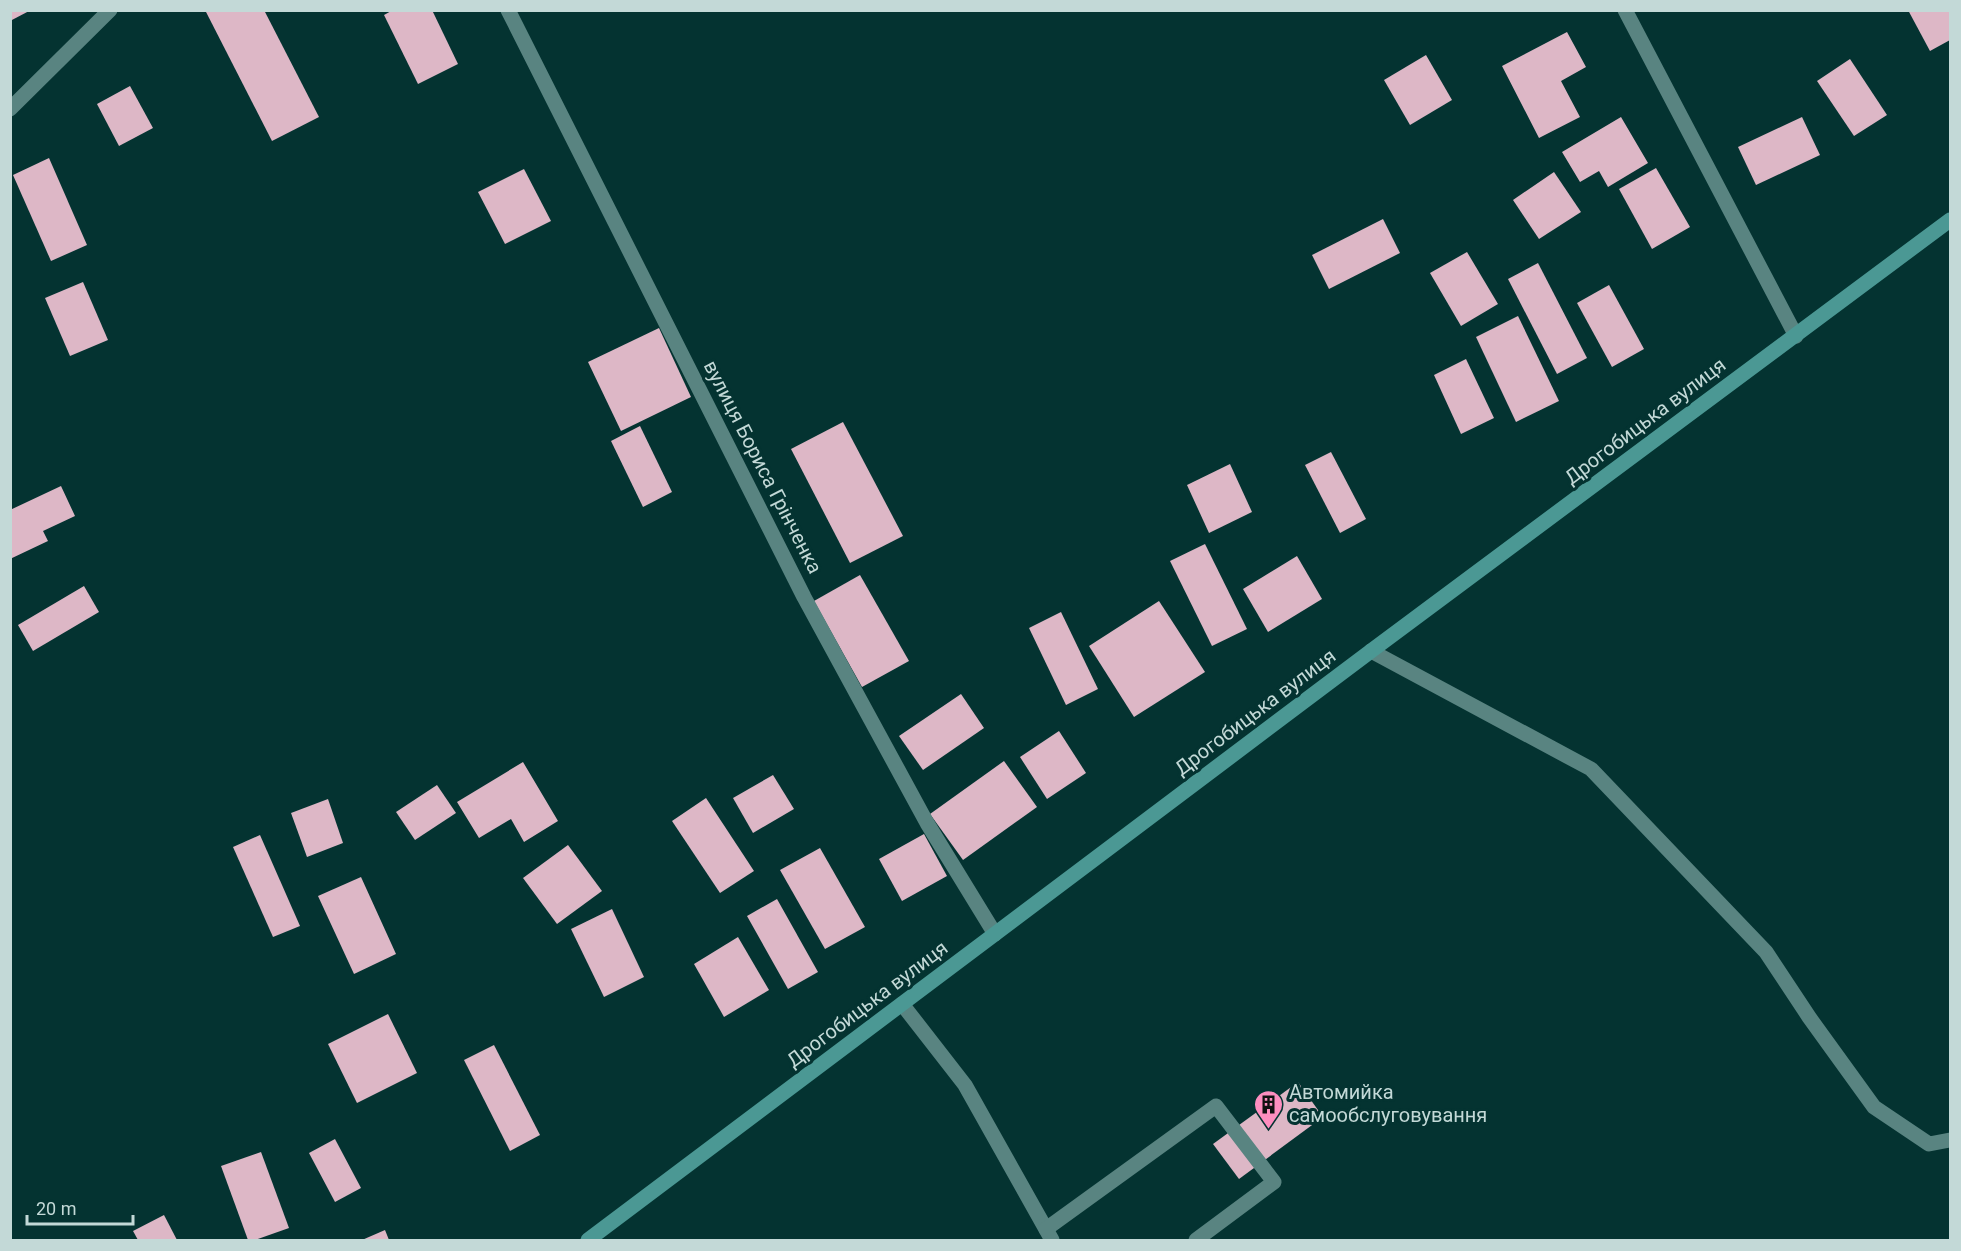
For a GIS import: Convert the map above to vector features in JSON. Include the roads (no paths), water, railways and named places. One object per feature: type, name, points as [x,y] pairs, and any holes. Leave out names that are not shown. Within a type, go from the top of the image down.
[{"type":"main road","name":"Дрогобицька вулиця","points":[[588,1240],[1371,651],[1950,220]]},
{"type":"street","points":[[10,109],[110,10]]},
{"type":"street","name":"вулиця Бориса Грінченка","points":[[508,10],[804,597],[927,823],[995,934]]},
{"type":"street","points":[[1625,10],[1796,336]]},
{"type":"street","points":[[1371,651],[1591,769],[1766,952],[1809,1017],[1874,1107],[1929,1144],[1950,1140]]},
{"type":"street","points":[[902,1004],[965,1085],[1049,1235],[1216,1106],[1274,1182],[1196,1240]]},
{"type":"place","name":"Автомийка самообслуговування","points":[[1268,1130]]}]
